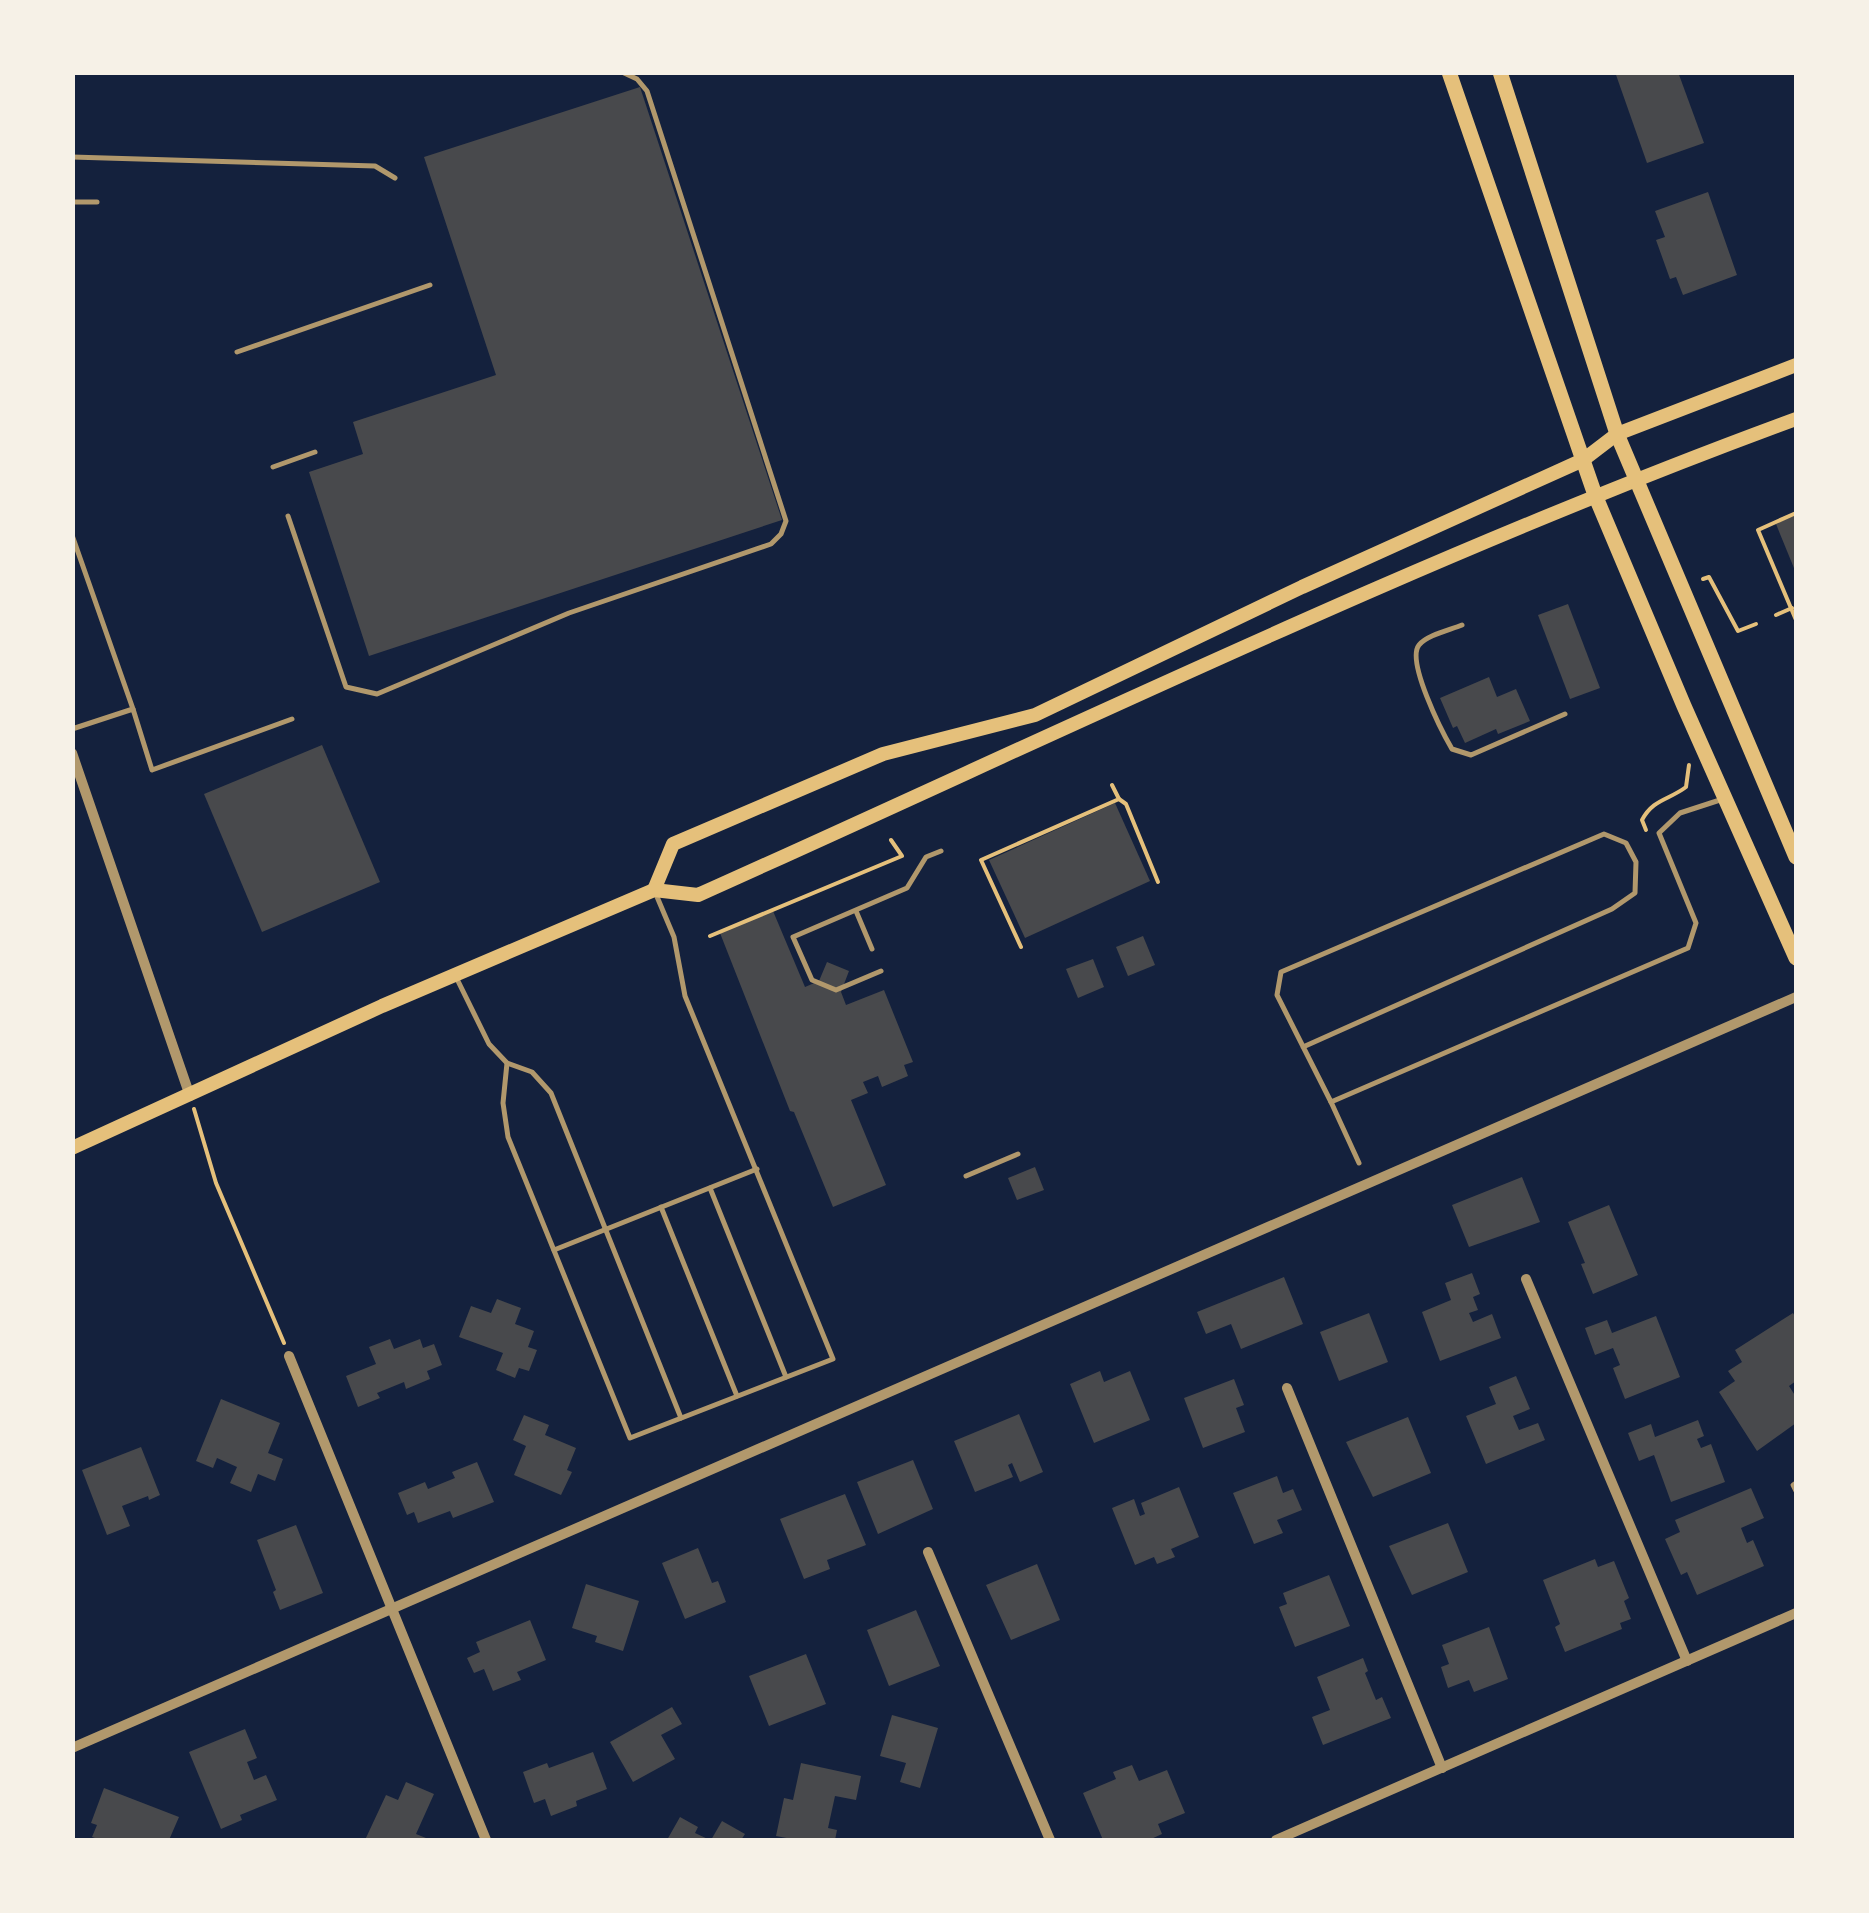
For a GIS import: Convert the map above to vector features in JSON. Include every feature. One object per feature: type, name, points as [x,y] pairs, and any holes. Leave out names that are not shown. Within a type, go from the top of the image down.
[{"type":"main road","points":[[1450,72],[1595,495],[1796,958]]},
{"type":"main road","points":[[1500,73],[1617,434],[1796,858]]},
{"type":"main road","points":[[654,890],[674,844],[883,754],[1035,715],[1302,586],[1582,460],[1617,434],[1796,365]]},
{"type":"main road","points":[[72,1148],[454,974],[654,890],[698,895],[1109,708],[1595,495],[1796,419]]},
{"type":"street","points":[[72,753],[190,1096]]},
{"type":"street","points":[[72,1748],[1796,997]]},
{"type":"street","points":[[1526,1279],[1687,1661]]},
{"type":"street","points":[[289,1356],[486,1840]]},
{"type":"street","points":[[1287,1388],[1442,1768]]},
{"type":"street","points":[[928,1552],[1050,1840]]},
{"type":"street","points":[[1276,1840],[1796,1613]]},
{"type":"lane","points":[[288,516],[346,687],[377,694],[569,612],[771,544],[781,534],[786,522],[646,92],[637,79],[622,72]]},
{"type":"lane","points":[[72,157],[375,166],[394,178]]},
{"type":"lane","points":[[72,202],[97,202]]},
{"type":"lane","points":[[237,352],[430,285]]},
{"type":"lane","points":[[272,467],[315,452]]},
{"type":"lane","points":[[72,535],[152,770],[292,720]]},
{"type":"lane","points":[[1462,625],[1420,642],[1416,650],[1422,682],[1452,749],[1471,755],[1565,714]]},
{"type":"lane","points":[[72,729],[133,709]]},
{"type":"lane","points":[[1330,1102],[1688,948],[1696,923],[1660,833],[1680,812],[1726,798]]},
{"type":"lane","points":[[1302,1048],[1612,909],[1634,892],[1636,862],[1626,843],[1604,834],[1282,972],[1278,995],[1302,1048],[1359,1163]]},
{"type":"lane","points":[[881,971],[836,990],[812,980],[793,937],[907,888],[926,857],[941,851]]},
{"type":"lane","points":[[507,1063],[503,1103],[508,1137],[630,1438],[834,1359],[685,996],[674,937],[654,890]]},
{"type":"lane","points":[[856,910],[872,949]]},
{"type":"lane","points":[[454,974],[489,1044],[507,1063],[532,1072],[551,1093],[681,1418]]},
{"type":"lane","points":[[966,1176],[1018,1154]]},
{"type":"lane","points":[[554,1250],[757,1168]]},
{"type":"lane","points":[[710,1188],[786,1378]]},
{"type":"lane","points":[[661,1207],[737,1396]]},
{"type":"lane","points":[[1796,1483],[1796,1492]]},
{"type":"path","points":[[1796,513],[1758,530],[1796,620]]},
{"type":"path","points":[[1704,579],[1709,577],[1738,631],[1756,624]]},
{"type":"path","points":[[1776,615],[1792,608]]},
{"type":"path","points":[[1112,785],[1126,804],[1158,882]]},
{"type":"path","points":[[1021,947],[981,860],[1119,798]]},
{"type":"path","points":[[710,936],[902,856],[891,840]]},
{"type":"path","points":[[190,1096],[216,1184],[289,1356]]},
{"type":"building","points":[[1615,72],[1678,72],[1704,143],[1647,163]]},
{"type":"building","points":[[640,87],[782,520],[369,656],[309,472],[363,454],[353,422],[496,375],[424,157]]},
{"type":"building","points":[[1708,192],[1737,275],[1683,295],[1676,277],[1670,279],[1656,240],[1665,237],[1655,211]]},
{"type":"building","points":[[1796,515],[1796,573],[1776,524]]},
{"type":"building","points":[[1568,604],[1600,688],[1570,699],[1538,615]]},
{"type":"building","points":[[1489,677],[1497,697],[1516,689],[1530,721],[1498,734],[1496,729],[1465,743],[1457,726],[1453,728],[1440,698]]},
{"type":"building","points":[[322,745],[380,882],[262,932],[204,794]]},
{"type":"building","points":[[1115,803],[1150,881],[1025,938],[989,860]]},
{"type":"building","points":[[773,911],[805,987],[819,981],[827,962],[849,971],[841,992],[846,1005],[884,990],[913,1062],[904,1065],[908,1076],[882,1087],[878,1076],[863,1082],[868,1093],[851,1100],[886,1185],[833,1207],[794,1112],[790,1111],[720,933]]},
{"type":"building","points":[[1143,936],[1155,965],[1128,976],[1116,947]]},
{"type":"building","points":[[1093,959],[1104,987],[1078,998],[1066,969]]},
{"type":"building","points":[[1035,1167],[1044,1190],[1017,1200],[1008,1178]]},
{"type":"building","points":[[1522,1177],[1540,1222],[1469,1247],[1452,1205]]},
{"type":"building","points":[[1609,1205],[1638,1275],[1593,1294],[1568,1222]]},
{"type":"building","points":[[1472,1273],[1480,1294],[1473,1297],[1478,1310],[1469,1313],[1473,1322],[1492,1314],[1501,1338],[1440,1361],[1422,1312],[1451,1300],[1445,1283]]},
{"type":"building","points":[[1284,1277],[1303,1324],[1241,1349],[1231,1324],[1206,1334],[1197,1312]]},
{"type":"building","points":[[497,1299],[521,1308],[515,1324],[534,1331],[528,1347],[537,1350],[529,1371],[519,1368],[515,1378],[496,1370],[503,1353],[459,1337],[471,1306],[491,1313]]},
{"type":"building","points":[[1369,1313],[1388,1362],[1339,1381],[1320,1332]]},
{"type":"building","points":[[1793,1313],[1796,1381],[1789,1386],[1796,1397],[1796,1423],[1757,1451],[1719,1392],[1735,1381],[1728,1371],[1742,1362],[1735,1350]]},
{"type":"building","points":[[1656,1316],[1680,1377],[1625,1399],[1613,1368],[1620,1365],[1613,1348],[1595,1355],[1585,1328],[1607,1320],[1612,1333]]},
{"type":"building","points":[[390,1339],[394,1349],[420,1339],[423,1348],[434,1344],[442,1365],[427,1371],[430,1379],[406,1389],[404,1382],[377,1393],[380,1398],[358,1407],[346,1376],[376,1364],[369,1347]]},
{"type":"building","points":[[1100,1371],[1104,1382],[1130,1371],[1150,1420],[1094,1443],[1070,1384]]},
{"type":"building","points":[[1516,1376],[1530,1409],[1513,1416],[1519,1430],[1538,1423],[1545,1440],[1486,1464],[1466,1416],[1496,1404],[1489,1387]]},
{"type":"building","points":[[1234,1379],[1244,1405],[1236,1408],[1245,1432],[1203,1448],[1184,1398]]},
{"type":"building","points":[[221,1399],[280,1423],[268,1453],[283,1459],[275,1481],[258,1474],[251,1492],[230,1483],[237,1467],[217,1458],[213,1468],[196,1461]]},
{"type":"building","points":[[1019,1414],[1043,1472],[1020,1482],[1012,1463],[1008,1465],[1013,1477],[975,1492],[954,1441]]},
{"type":"building","points":[[524,1415],[549,1425],[545,1435],[576,1448],[567,1470],[572,1472],[561,1495],[514,1475],[526,1446],[513,1440]]},
{"type":"building","points":[[1408,1417],[1431,1473],[1373,1497],[1346,1442]]},
{"type":"building","points":[[1698,1420],[1704,1436],[1697,1439],[1701,1448],[1711,1444],[1725,1482],[1671,1502],[1654,1455],[1639,1461],[1628,1433],[1651,1424],[1655,1437]]},
{"type":"building","points":[[141,1447],[160,1495],[122,1506],[130,1526],[107,1535],[82,1470]]},
{"type":"building","points":[[913,1460],[933,1509],[878,1534],[857,1482]]},
{"type":"building","points":[[477,1462],[494,1502],[453,1518],[450,1511],[418,1523],[414,1512],[407,1515],[398,1493],[425,1482],[428,1489],[455,1478],[452,1472]]},
{"type":"building","points":[[1277,1476],[1283,1493],[1293,1489],[1302,1510],[1277,1520],[1283,1533],[1254,1544],[1233,1493]]},
{"type":"building","points":[[1179,1487],[1199,1537],[1171,1549],[1175,1557],[1157,1564],[1154,1557],[1135,1565],[1112,1508],[1134,1499],[1140,1516],[1145,1514],[1141,1503]]},
{"type":"building","points":[[1751,1488],[1764,1518],[1741,1528],[1747,1543],[1753,1540],[1764,1566],[1697,1595],[1687,1572],[1681,1575],[1665,1539],[1680,1532],[1675,1520]]},
{"type":"building","points":[[845,1494],[866,1545],[827,1560],[830,1569],[804,1579],[780,1519]]},
{"type":"building","points":[[1448,1523],[1468,1572],[1412,1595],[1389,1546]]},
{"type":"building","points":[[296,1525],[323,1593],[280,1610],[257,1540]]},
{"type":"building","points":[[698,1548],[712,1583],[718,1581],[726,1602],[685,1619],[662,1563]]},
{"type":"building","points":[[1595,1559],[1598,1567],[1614,1561],[1629,1598],[1624,1601],[1631,1619],[1620,1623],[1622,1629],[1565,1652],[1555,1627],[1560,1624],[1543,1580]]},
{"type":"building","points":[[1037,1564],[1060,1620],[1011,1640],[986,1585]]},
{"type":"building","points":[[1329,1575],[1350,1626],[1295,1647],[1279,1607],[1287,1604],[1283,1593]]},
{"type":"building","points":[[586,1584],[639,1601],[623,1651],[595,1642],[597,1636],[572,1628]]},
{"type":"building","points":[[916,1610],[940,1666],[889,1686],[867,1630]]},
{"type":"building","points":[[530,1620],[546,1660],[517,1672],[521,1680],[493,1691],[484,1669],[474,1673],[467,1658],[480,1652],[476,1642]]},
{"type":"building","points":[[1489,1627],[1508,1679],[1474,1692],[1469,1680],[1448,1688],[1441,1667],[1449,1664],[1442,1645]]},
{"type":"building","points":[[806,1654],[826,1704],[769,1726],[749,1676]]},
{"type":"building","points":[[1363,1658],[1376,1700],[1382,1697],[1391,1718],[1323,1745],[1312,1717],[1330,1710],[1317,1677]]},
{"type":"building","points":[[672,1707],[682,1724],[661,1735],[675,1759],[633,1782],[610,1742]]},
{"type":"building","points":[[892,1715],[938,1728],[920,1788],[900,1782],[906,1763],[880,1756]]},
{"type":"building","points":[[245,1729],[257,1758],[247,1762],[254,1780],[266,1775],[277,1800],[240,1815],[242,1820],[221,1829],[189,1752]]},
{"type":"building","points":[[593,1752],[607,1789],[551,1816],[545,1799],[534,1803],[523,1772],[547,1763],[549,1768]]},
{"type":"building","points":[[801,1763],[861,1776],[856,1800],[835,1796],[828,1828],[837,1830],[835,1840],[776,1836],[784,1798],[793,1800]]},
{"type":"building","points":[[1132,1765],[1139,1781],[1167,1770],[1185,1813],[1158,1824],[1162,1834],[1149,1840],[1103,1840],[1083,1793],[1116,1779],[1113,1772]]},
{"type":"building","points":[[406,1782],[434,1794],[416,1834],[431,1840],[365,1840],[386,1795],[398,1800]]},
{"type":"building","points":[[104,1788],[179,1817],[169,1840],[92,1837],[97,1825],[91,1823]]},
{"type":"building","points":[[680,1817],[698,1827],[695,1833],[710,1840],[667,1840]]},
{"type":"building","points":[[722,1821],[745,1834],[741,1840],[711,1840]]}]
